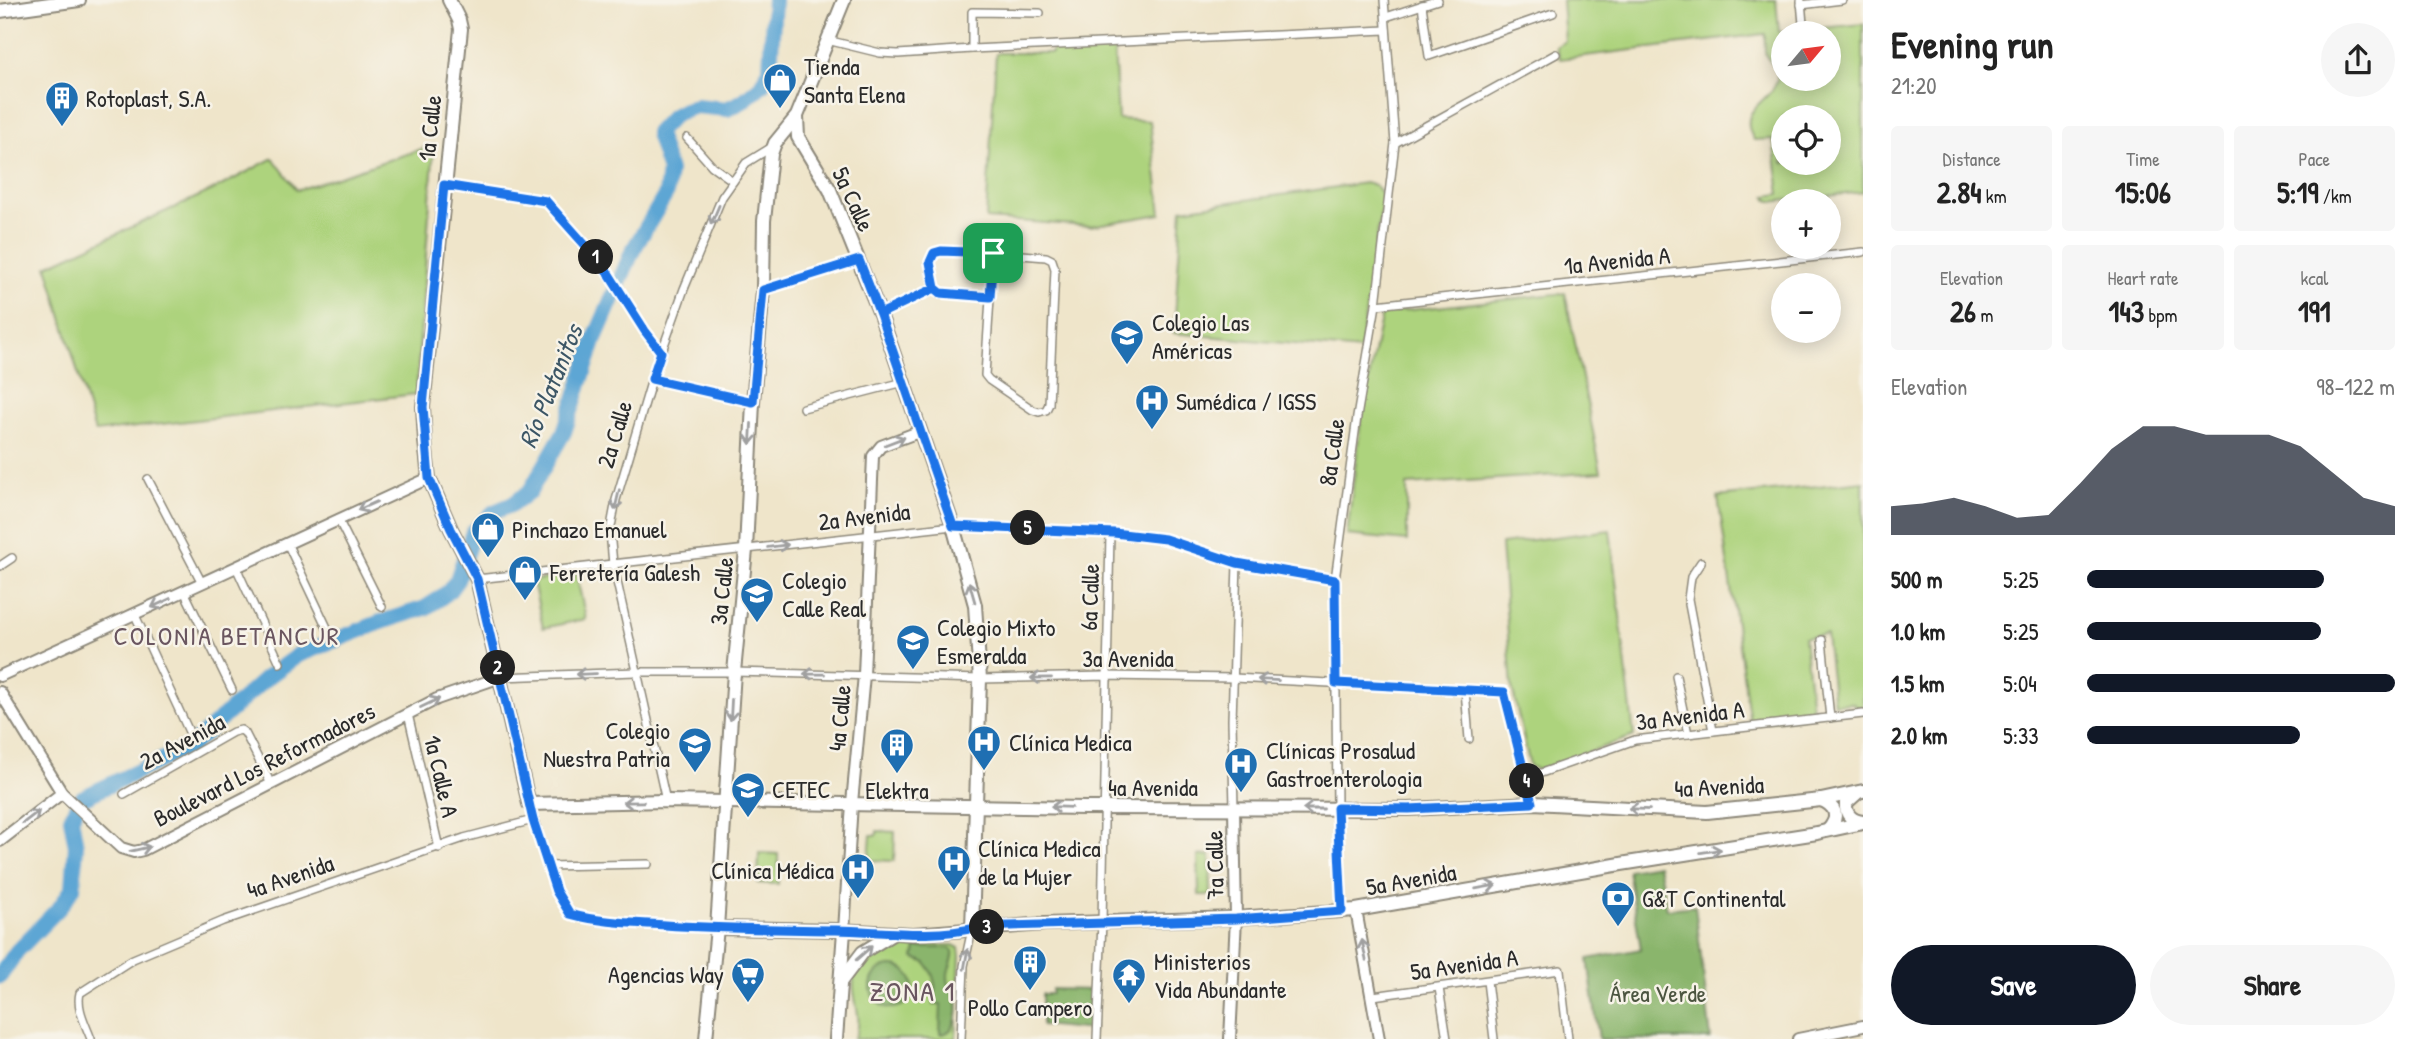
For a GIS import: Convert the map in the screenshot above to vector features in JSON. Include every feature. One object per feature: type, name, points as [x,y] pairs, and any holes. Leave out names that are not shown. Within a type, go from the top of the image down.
[{"type":"main road","points":[[0,11],[79,0]]},
{"type":"main road","name":"1a Calle","points":[[449,0],[459,20]]},
{"type":"main road","name":"1a Calle","points":[[461,0],[460,41],[423,407],[429,478],[477,579],[529,804]]},
{"type":"main road","name":"2a Calle","points":[[777,142],[797,116],[844,0]]},
{"type":"main road","name":"5a Calle","points":[[797,116],[798,136],[830,190],[880,314],[953,526],[975,605],[980,679],[972,929]]},
{"type":"main road","points":[[777,142],[786,135],[798,136]]},
{"type":"main road","name":"3a Calle","points":[[706,1039],[746,550],[753,402],[763,290],[764,221],[777,142]]},
{"type":"main road","name":"4a Calle","points":[[836,1039],[852,803],[864,675],[874,454],[881,446],[921,431]]},
{"type":"main road","points":[[0,687],[2,676],[429,478]]},
{"type":"main road","name":"Boulevard Los Reformadores","points":[[0,692],[64,794],[121,848],[139,852],[437,699],[500,677]]},
{"type":"main road","points":[[1861,792],[1849,799],[1846,808],[1853,820],[1863,823]]},
{"type":"main road","name":"4a Avenida","points":[[529,804],[667,801],[1105,808],[1409,809],[1532,803],[1707,812],[1821,800],[1861,792]]},
{"type":"main road","points":[[0,841],[64,794]]},
{"type":"main road","points":[[1821,800],[1832,806],[1836,814],[1834,823],[1828,830]]},
{"type":"main road","name":"7a Calle","points":[[1230,1039],[1236,919],[1234,808]]},
{"type":"main road","name":"5a Avenida","points":[[717,928],[957,932],[1102,922],[1236,919],[1356,910],[1863,823]]},
{"type":"main road","points":[[1356,910],[1379,1039]]},
{"type":"main road","points":[[841,981],[863,952],[894,933]]},
{"type":"main road","points":[[1798,1039],[1828,1036],[1863,1026]]},
{"type":"street","name":"8a Calle","points":[[1342,911],[1337,808],[1335,580],[1357,417],[1376,305],[1395,143],[1384,0]]},
{"type":"street","points":[[1386,17],[1438,0]]},
{"type":"street","points":[[1803,21],[1801,2],[1842,0]]},
{"type":"street","points":[[1422,5],[1429,56],[1553,13]]},
{"type":"street","points":[[972,49],[972,12],[1040,13]]},
{"type":"street","points":[[827,40],[880,53],[898,54],[1387,30]]},
{"type":"street","points":[[1395,143],[1556,54]]},
{"type":"street","points":[[687,138],[712,166],[733,181]]},
{"type":"street","name":"2a Calle","points":[[667,801],[613,564],[610,532],[616,500],[661,352],[722,197],[746,163],[777,142]]},
{"type":"street","points":[[444,185],[546,201],[603,265],[661,352]]},
{"type":"street","points":[[990,297],[941,293],[935,288],[930,262],[934,253],[984,252],[1045,257],[1052,260],[1055,266],[1049,404],[1046,410],[1033,410],[989,380],[985,372],[993,253]]},
{"type":"street","name":"1a Avenida A","points":[[1376,305],[1863,252]]},
{"type":"street","points":[[763,290],[859,260]]},
{"type":"street","points":[[880,314],[935,288]]},
{"type":"street","points":[[652,379],[753,402]]},
{"type":"street","points":[[803,408],[904,382]]},
{"type":"street","points":[[148,479],[202,583]]},
{"type":"street","points":[[338,519],[382,607]]},
{"type":"street","name":"2a Avenida","points":[[477,579],[953,526],[1110,533],[1165,539],[1237,563],[1335,580]]},
{"type":"street","name":"6a Calle","points":[[1097,1039],[1110,533]]},
{"type":"street","points":[[287,543],[330,634]]},
{"type":"street","points":[[0,566],[12,558]]},
{"type":"street","points":[[1701,562],[1691,577],[1688,599],[1713,731]]},
{"type":"street","name":"7a Calle","points":[[1234,808],[1232,720],[1237,563]]},
{"type":"street","points":[[236,567],[280,663]]},
{"type":"street","points":[[184,591],[232,690]]},
{"type":"street","points":[[135,615],[191,736]]},
{"type":"street","points":[[1822,640],[1830,718]]},
{"type":"street","name":"3a Avenida","points":[[500,677],[636,672],[980,679],[1106,676],[1234,678],[1504,692],[1527,778]]},
{"type":"street","points":[[1676,676],[1688,734]]},
{"type":"street","points":[[1465,690],[1469,739]]},
{"type":"street","name":"1a Calle A","points":[[408,714],[439,848]]},
{"type":"street","name":"3a Avenida A","points":[[1527,778],[1635,740],[1863,715]]},
{"type":"street","name":"2a Avenida","points":[[124,794],[240,730],[245,733],[271,784]]},
{"type":"street","points":[[1527,778],[1532,803]]},
{"type":"street","name":"1a Calle","points":[[529,804],[556,891]]},
{"type":"street","name":"4a Avenida","points":[[91,1039],[79,1003],[79,995],[84,988],[133,958],[223,921],[464,838],[533,820]]},
{"type":"street","points":[[547,866],[648,864]]},
{"type":"street","name":"5a Avenida","points":[[556,891],[570,914],[596,921],[717,928]]},
{"type":"street","name":"5a Calle","points":[[961,1039],[964,966],[972,929]]},
{"type":"street","name":"5a Avenida A","points":[[1373,996],[1560,970],[1568,1039]]},
{"type":"street","points":[[1488,981],[1494,1039]]},
{"type":"street","points":[[1438,988],[1447,1039]]},
{"type":"green space","points":[[1562,0],[1776,0],[1778,21],[1771,21],[1771,62],[1765,54],[1765,34],[1560,59],[1556,47],[1565,41]]},
{"type":"green space","points":[[1863,24],[1863,192],[1841,194],[1841,189],[1779,189],[1778,175],[1841,175],[1841,105],[1771,105],[1771,139],[1754,140],[1749,129],[1749,120],[1756,106],[1772,91],[1841,91],[1841,26]]},
{"type":"green space","points":[[1114,47],[1118,119],[1150,121],[1161,214],[1090,226],[986,219],[996,53],[1052,53],[1052,49]]},
{"type":"green space","points":[[434,145],[416,394],[95,432],[47,266],[219,187],[273,158],[297,190]]},
{"type":"green space","points":[[1365,183],[1375,185],[1383,197],[1360,350],[1174,333],[1182,209]]},
{"type":"green space","points":[[1565,293],[1601,472],[1407,485],[1407,541],[1347,535],[1361,419],[1382,313]]},
{"type":"green space","points":[[1863,481],[1863,706],[1855,707],[1854,703],[1834,704],[1826,635],[1804,637],[1812,710],[1801,717],[1750,723],[1718,497]]},
{"type":"green space","points":[[1610,530],[1634,736],[1538,770],[1530,766],[1512,687],[1501,544]]},
{"type":"green space","points":[[576,573],[586,619],[543,628],[533,581]]},
{"type":"green space","points":[[877,831],[895,832],[894,861],[869,860],[871,835],[877,835]]},
{"type":"green space","points":[[759,853],[778,854],[778,884],[758,883]]},
{"type":"green space","points":[[1210,855],[1211,895],[1199,895],[1198,856]]},
{"type":"green space","name":"Área Verde","points":[[1658,865],[1667,909],[1695,906],[1711,1039],[1599,1039],[1588,959],[1641,949],[1628,870]]},
{"type":"green space","points":[[953,945],[959,948],[960,956],[956,1039],[854,1039],[858,1021],[855,974],[862,962],[888,948]]},
{"type":"green space","points":[[916,948],[950,948],[953,951],[948,981],[956,998],[957,1015],[953,1026],[945,1033],[940,1034],[941,1004],[933,1004],[935,988],[932,973],[926,963],[914,958]]},
{"type":"green space","points":[[892,966],[907,972],[913,987],[907,1002],[892,1008],[877,1002],[871,987],[877,972]]},
{"type":"green space","points":[[1052,989],[1093,990],[1093,1030],[1042,1025],[1042,994],[1052,994]]},
{"type":"waterway","name":"Río Platanitos","points":[[0,976],[17,951],[60,907],[73,888],[76,846],[71,818],[82,798],[191,746],[265,679],[298,655],[381,622],[425,608],[439,599],[457,580],[473,532],[494,512],[513,504],[530,491],[564,432],[596,336],[633,250],[666,194],[669,171],[657,133],[673,116],[684,110],[696,106],[727,109],[743,101],[762,85],[770,69],[774,0]]},
{"type":"place","name":"Tienda Santa Elena","points":[[780,110]]},
{"type":"place","name":"Rotoplast, S.A.","points":[[62,128]]},
{"type":"place","name":"Colegio Las Américas","points":[[1127,366]]},
{"type":"place","name":"Sumédica / IGSS","points":[[1152,431]]},
{"type":"place","name":"Pinchazo Emanuel","points":[[488,559]]},
{"type":"place","name":"Ferretería Galesh","points":[[525,602]]},
{"type":"place","name":"Colegio Calle Real","points":[[757,624]]},
{"type":"place","name":"Colegio Mixto Esmeralda","points":[[913,671]]},
{"type":"place","name":"Clínica Medica","points":[[984,772]]},
{"type":"place","name":"Colegio Nuestra Patria","points":[[695,774]]},
{"type":"place","name":"Elektra","points":[[897,775]]},
{"type":"place","name":"Clínicas Prosalud Gastroenterologia","points":[[1241,794]]},
{"type":"place","name":"CETEC","points":[[748,819]]},
{"type":"place","name":"Clínica Medica de la Mujer","points":[[954,892]]},
{"type":"place","name":"Clínica Médica","points":[[858,900]]},
{"type":"place","name":"G&T Continental","points":[[1618,928]]},
{"type":"place","name":"Pollo Campero","points":[[1030,992]]},
{"type":"place","name":"Agencias Way","points":[[748,1004]]},
{"type":"place","name":"Ministerios Vida Abundante","points":[[1129,1005]]},
{"type":"district","name":"COLONIA BETANCUR","points":[[227,635]]},
{"type":"district","name":"ZONA 1","points":[[913,991]]},
{"type":"route","points":[[993,253],[934,253],[930,262],[935,288],[880,314],[859,260],[763,290],[753,402],[652,379],[661,352],[603,265],[546,201],[444,185],[423,407],[429,478],[477,579],[533,820],[556,891],[570,914],[596,921],[913,934],[957,932],[979,927],[1236,919],[1342,911],[1337,808],[1409,809],[1532,803],[1504,692],[1336,683],[1335,580],[1237,563],[1165,539],[1114,533],[953,526],[880,314],[891,309],[935,288],[941,293],[990,297],[993,253]]}]
